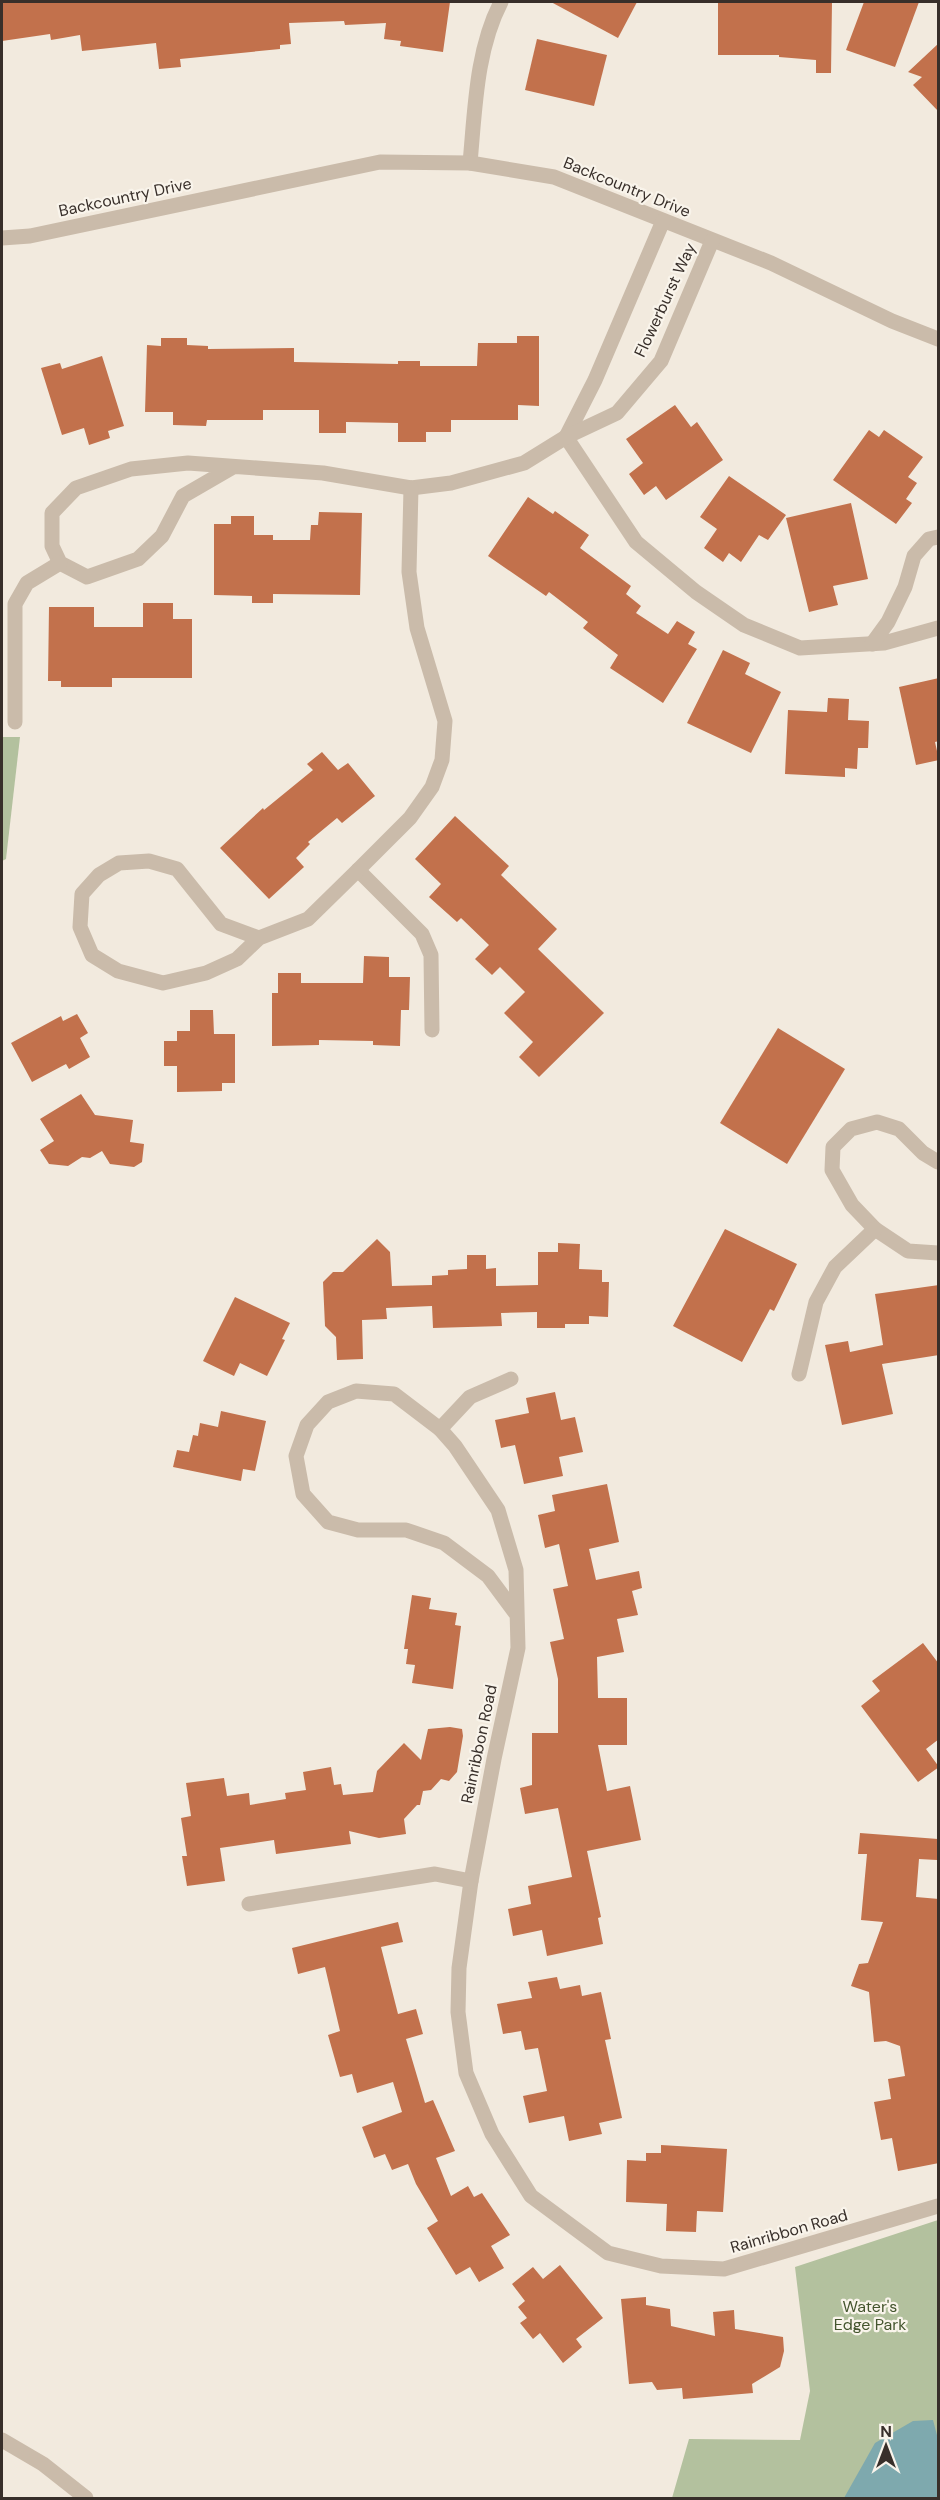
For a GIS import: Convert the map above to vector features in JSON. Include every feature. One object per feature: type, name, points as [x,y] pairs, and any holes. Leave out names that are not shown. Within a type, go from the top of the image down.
[{"type":"street","points":[[470,163],[479,76],[492,20],[501,2]]},
{"type":"street","name":"Backcountry Drive","points":[[2,238],[30,236],[380,162],[470,163],[554,177],[771,263],[892,321],[939,339]]},
{"type":"street","name":"Flowerburst Way","points":[[566,437],[595,380],[663,221]]},
{"type":"street","name":"Flowerburst Way","points":[[60,563],[52,546],[52,513],[76,488],[131,469],[188,463],[323,473],[411,488],[451,483],[524,463],[566,437],[617,413],[661,361],[712,241]]},
{"type":"street","points":[[566,437],[636,542],[696,592],[744,625],[800,648],[872,644],[931,632],[939,628]]},
{"type":"street","points":[[15,722],[15,604],[27,583],[60,563],[87,577],[138,559],[162,536],[183,496],[233,467]]},
{"type":"street","points":[[259,938],[221,924],[177,869],[149,861],[119,863],[99,875],[82,894],[80,927],[92,955],[118,971],[163,983],[206,973],[237,958],[259,938],[308,919],[411,818],[432,787],[442,760],[445,721],[417,628],[409,572],[411,488]]},
{"type":"street","points":[[872,644],[888,622],[905,587],[914,556],[929,539],[939,537]]},
{"type":"street","points":[[358,870],[422,934],[430,955],[432,1030]]},
{"type":"street","points":[[939,1162],[922,1153],[899,1129],[877,1122],[851,1129],[833,1147],[832,1170],[852,1205],[875,1229],[908,1251],[939,1253]]},
{"type":"street","points":[[799,1374],[816,1302],[835,1267],[875,1229]]},
{"type":"street","points":[[440,1429],[470,1397],[511,1378]]},
{"type":"street","name":"Rainribbon Road","points":[[518,1615],[488,1576],[444,1543],[406,1530],[358,1530],[328,1522],[303,1494],[296,1456],[307,1425],[328,1402],[356,1391],[394,1394],[440,1429],[455,1446],[498,1510],[516,1570],[518,1615],[518,1648],[471,1881],[459,1968],[458,2012],[466,2073],[492,2134],[531,2196],[608,2253],[661,2266],[724,2269],[939,2206]]},
{"type":"street","points":[[249,1904],[435,1874],[471,1881]]},
{"type":"street","points":[[2,2440],[43,2464],[86,2499]]},
{"type":"green space","points":[[2,737],[20,737],[6,859],[2,861]]},
{"type":"green space","name":"Water's Edge Park","points":[[938,2220],[938,2498],[672,2498],[689,2439],[800,2440],[810,2391],[795,2267]]},
{"type":"water","points":[[933,2420],[938,2439],[938,2498],[844,2498],[875,2443],[913,2421]]},
{"type":"building","points":[[2,2],[450,2],[443,52],[400,46],[401,41],[384,39],[386,23],[345,25],[344,21],[289,23],[291,44],[280,45],[280,49],[180,59],[181,67],[159,69],[156,43],[82,51],[80,35],[51,40],[50,34],[2,41]]},
{"type":"building","points":[[551,2],[637,2],[618,38]]},
{"type":"building","points":[[718,2],[832,2],[831,73],[816,73],[816,60],[779,57],[779,55],[718,55]]},
{"type":"building","points":[[864,2],[919,2],[895,67],[846,50]]},
{"type":"building","points":[[537,39],[607,55],[594,106],[525,90]]},
{"type":"building","points":[[939,43],[939,112],[913,85],[922,77],[908,72]]},
{"type":"building","points":[[517,336],[539,336],[539,406],[518,405],[518,420],[451,420],[451,432],[426,432],[426,442],[398,442],[398,423],[346,422],[346,433],[319,433],[319,410],[263,410],[263,420],[207,420],[206,426],[173,425],[173,412],[145,412],[147,345],[161,346],[161,338],[187,338],[187,345],[208,346],[208,349],[294,348],[294,362],[398,364],[398,361],[420,361],[420,366],[477,366],[478,343],[517,343]]},
{"type":"building","points":[[102,356],[124,426],[108,431],[110,438],[89,445],[84,428],[62,435],[41,368],[60,363],[62,369]]},
{"type":"building","points":[[675,405],[691,427],[697,422],[723,460],[666,500],[656,486],[644,495],[629,474],[643,463],[626,439]]},
{"type":"building","points":[[869,430],[879,437],[884,430],[923,457],[908,477],[917,483],[906,499],[912,503],[896,524],[833,480]]},
{"type":"building","points":[[729,476],[786,515],[768,540],[759,535],[741,562],[729,553],[723,562],[704,548],[717,529],[700,517]]},
{"type":"building","points":[[528,497],[553,514],[555,511],[589,535],[580,548],[631,586],[626,594],[641,606],[636,613],[668,634],[677,621],[695,632],[688,644],[697,649],[663,703],[610,668],[618,655],[583,628],[588,622],[549,592],[546,596],[488,556]]},
{"type":"building","points":[[851,503],[868,579],[833,586],[838,605],[809,612],[786,518]]},
{"type":"building","points":[[319,512],[362,513],[360,595],[273,594],[273,603],[252,603],[252,596],[214,595],[214,524],[231,524],[231,516],[254,516],[254,535],[273,535],[273,540],[310,540],[311,525],[318,525]]},
{"type":"building","points":[[143,603],[173,603],[173,619],[192,619],[192,678],[112,678],[112,687],[61,687],[61,681],[48,681],[49,607],[94,607],[94,627],[143,627]]},
{"type":"building","points":[[723,650],[750,663],[745,674],[781,692],[751,753],[687,723]]},
{"type":"building","points":[[939,678],[939,741],[935,742],[939,760],[916,765],[899,687]]},
{"type":"building","points":[[828,698],[849,699],[848,720],[869,721],[868,748],[858,748],[857,769],[845,768],[845,777],[785,774],[788,710],[827,712]]},
{"type":"building","points":[[322,752],[338,770],[348,763],[375,796],[342,823],[337,818],[308,842],[310,844],[296,858],[304,867],[269,899],[220,848],[263,808],[264,810],[313,770],[307,764]]},
{"type":"building","points":[[455,816],[509,866],[501,875],[557,929],[538,949],[604,1013],[539,1077],[519,1057],[533,1042],[504,1013],[525,992],[500,967],[492,975],[475,959],[489,945],[461,918],[457,922],[429,897],[441,884],[415,859]]},
{"type":"building","points":[[364,956],[389,957],[389,977],[410,977],[409,1010],[401,1010],[400,1046],[373,1045],[373,1041],[319,1040],[319,1045],[272,1046],[272,993],[278,993],[278,973],[301,973],[301,983],[363,983]]},
{"type":"building","points":[[190,1010],[213,1010],[214,1034],[235,1034],[235,1083],[222,1083],[222,1091],[177,1092],[177,1066],[164,1066],[164,1041],[177,1041],[177,1031],[190,1031]]},
{"type":"building","points":[[77,1014],[88,1033],[80,1038],[90,1057],[69,1069],[66,1064],[32,1082],[11,1043],[61,1016],[63,1021]]},
{"type":"building","points":[[778,1028],[845,1069],[787,1164],[720,1123]]},
{"type":"building","points":[[81,1094],[95,1115],[133,1120],[130,1142],[144,1144],[142,1162],[134,1167],[110,1164],[102,1151],[90,1158],[82,1157],[68,1166],[49,1164],[40,1150],[54,1141],[40,1119]]},
{"type":"building","points":[[725,1229],[797,1264],[774,1311],[770,1309],[742,1362],[673,1326]]},
{"type":"building","points":[[377,1239],[390,1252],[392,1286],[432,1285],[432,1276],[448,1275],[448,1270],[467,1269],[467,1255],[486,1255],[486,1269],[496,1268],[496,1286],[538,1285],[538,1252],[558,1252],[558,1243],[580,1244],[579,1269],[602,1270],[602,1282],[609,1282],[608,1317],[589,1316],[589,1324],[565,1324],[565,1328],[537,1328],[537,1312],[501,1313],[502,1326],[433,1328],[432,1306],[386,1308],[387,1319],[362,1320],[363,1359],[337,1360],[336,1337],[325,1326],[323,1282],[333,1272],[343,1272]]},
{"type":"building","points":[[939,1285],[939,1355],[882,1364],[893,1414],[842,1425],[825,1345],[848,1341],[850,1352],[883,1345],[875,1294]]},
{"type":"building","points":[[235,1297],[290,1323],[282,1339],[285,1340],[267,1376],[240,1363],[234,1376],[203,1361]]},
{"type":"building","points":[[555,1392],[561,1420],[575,1417],[583,1452],[559,1457],[563,1476],[524,1484],[515,1445],[501,1448],[495,1420],[529,1413],[526,1398]]},
{"type":"building","points":[[221,1411],[266,1421],[255,1471],[243,1469],[241,1481],[173,1467],[177,1450],[189,1452],[193,1435],[198,1436],[200,1423],[218,1427]]},
{"type":"building","points":[[607,1484],[619,1542],[589,1549],[596,1580],[639,1571],[642,1588],[632,1591],[638,1615],[617,1619],[624,1652],[597,1657],[598,1698],[627,1698],[627,1745],[598,1745],[607,1791],[630,1786],[641,1840],[587,1851],[601,1917],[598,1918],[603,1944],[547,1956],[542,1930],[513,1936],[508,1909],[531,1904],[528,1886],[572,1877],[558,1808],[525,1814],[520,1788],[532,1785],[532,1733],[558,1733],[558,1679],[550,1642],[564,1639],[553,1589],[568,1586],[559,1544],[545,1548],[538,1515],[555,1511],[552,1495]]},
{"type":"building","points":[[412,1595],[431,1598],[429,1609],[457,1613],[455,1625],[461,1626],[453,1689],[412,1683],[415,1665],[406,1664],[408,1649],[404,1649]]},
{"type":"building","points":[[923,1643],[939,1664],[939,1739],[926,1749],[939,1767],[918,1782],[861,1706],[880,1691],[872,1681]]},
{"type":"building","points":[[450,1727],[462,1729],[463,1736],[457,1772],[449,1781],[441,1779],[431,1790],[423,1791],[420,1805],[417,1805],[404,1819],[406,1834],[379,1838],[349,1831],[351,1844],[276,1854],[274,1840],[220,1848],[225,1881],[187,1886],[182,1856],[187,1856],[181,1818],[191,1816],[186,1783],[224,1778],[227,1796],[249,1793],[250,1805],[286,1799],[285,1793],[306,1790],[303,1772],[331,1767],[334,1785],[341,1784],[343,1795],[373,1792],[377,1771],[404,1743],[421,1760],[428,1729]]},
{"type":"building","points":[[860,1833],[938,1839],[937,1860],[919,1859],[916,1897],[939,1899],[939,2163],[898,2171],[892,2138],[881,2140],[874,2102],[891,2099],[888,2079],[905,2076],[900,2046],[886,2041],[874,2042],[869,1992],[851,1986],[859,1964],[868,1963],[883,1922],[861,1920],[867,1854],[858,1854]]},
{"type":"building","points":[[398,1922],[403,1942],[381,1947],[398,2014],[416,2009],[423,2034],[406,2039],[425,2103],[433,2100],[455,2151],[436,2158],[451,2196],[468,2186],[474,2197],[482,2193],[510,2235],[491,2246],[504,2268],[479,2282],[470,2267],[456,2275],[427,2228],[438,2221],[416,2184],[408,2164],[392,2170],[385,2154],[374,2158],[362,2127],[402,2112],[393,2082],[357,2093],[352,2074],[340,2077],[328,2035],[340,2031],[325,1967],[298,1974],[292,1948]]},
{"type":"building","points":[[557,1977],[560,1989],[580,1985],[582,1996],[601,1992],[611,2039],[605,2040],[622,2118],[599,2123],[602,2134],[569,2141],[564,2116],[529,2123],[523,2096],[547,2091],[538,2048],[525,2050],[521,2031],[503,2034],[497,2004],[532,1998],[528,1982]]},
{"type":"building","points":[[661,2145],[727,2149],[723,2212],[697,2211],[696,2232],[666,2231],[667,2204],[626,2202],[627,2160],[646,2161],[646,2153],[661,2153]]},
{"type":"building","points":[[560,2265],[603,2318],[576,2339],[582,2347],[563,2363],[540,2333],[533,2339],[520,2323],[527,2318],[518,2307],[525,2301],[512,2284],[533,2267],[543,2279]]},
{"type":"building","points":[[646,2297],[646,2305],[670,2309],[671,2326],[715,2336],[713,2312],[734,2310],[735,2329],[783,2337],[784,2351],[780,2367],[752,2384],[753,2393],[683,2399],[682,2388],[657,2390],[652,2382],[629,2384],[621,2299]]}]
